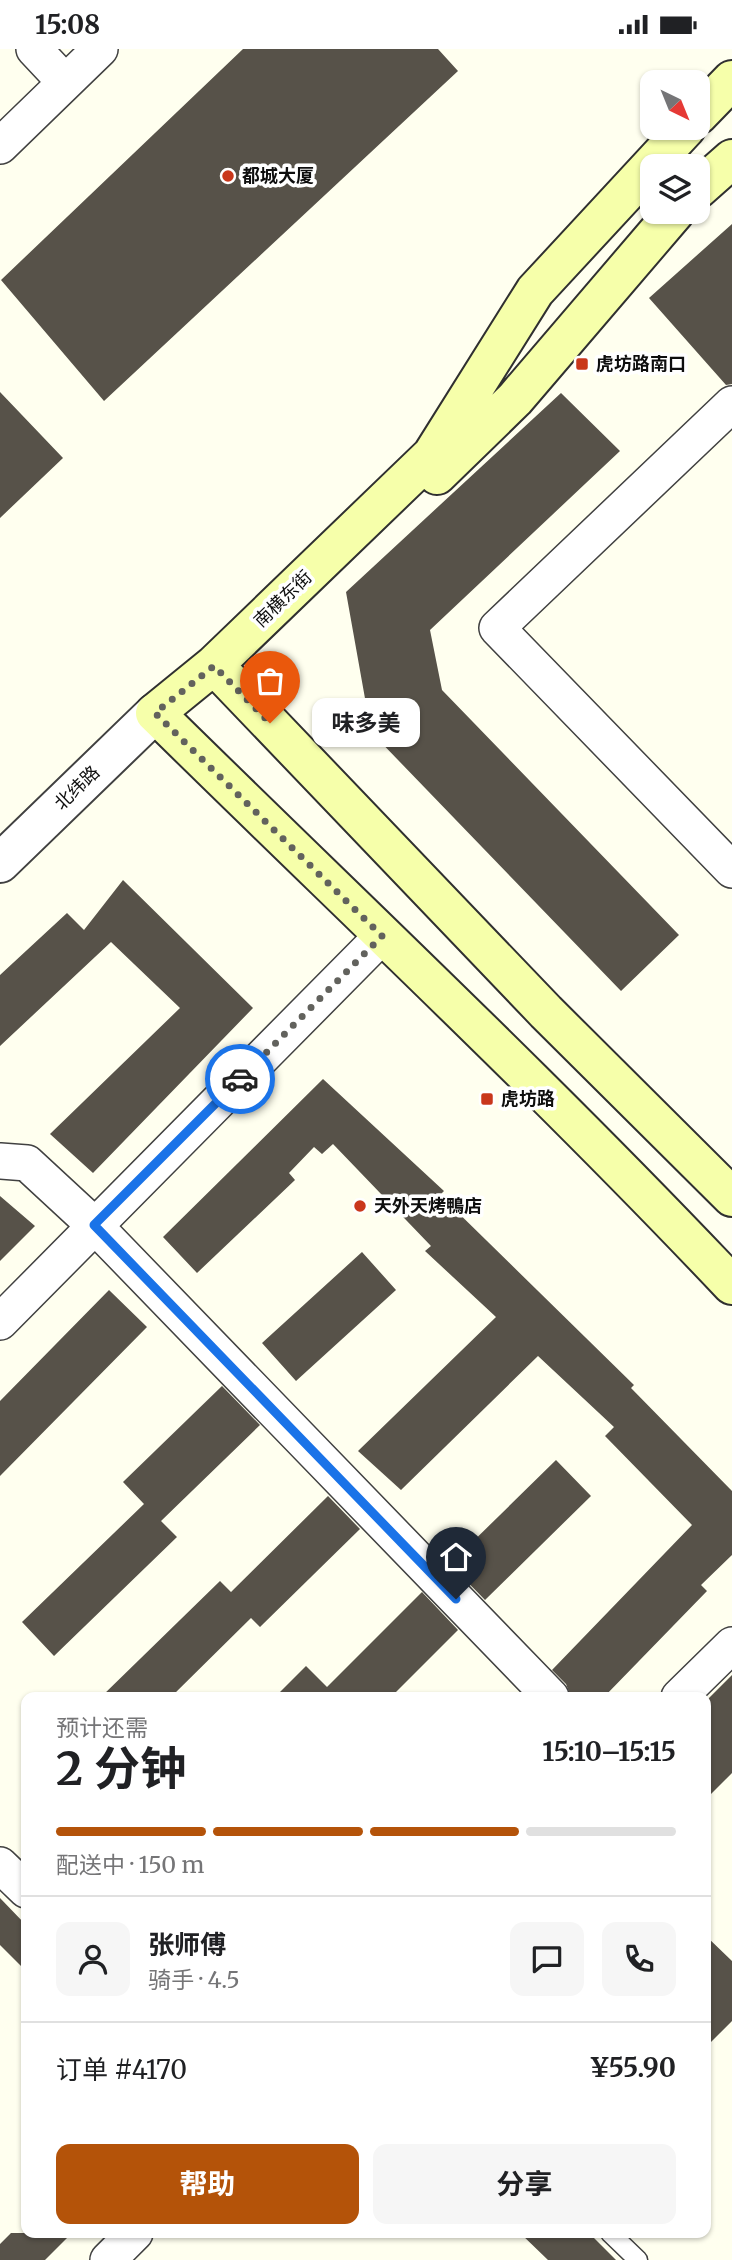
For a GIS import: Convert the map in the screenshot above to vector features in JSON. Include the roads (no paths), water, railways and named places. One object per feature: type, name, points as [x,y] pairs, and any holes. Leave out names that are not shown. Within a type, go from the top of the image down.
[{"type":"main road","points":[[710,103],[732,80]]},
{"type":"main road","name":"南横东街","points":[[214,666],[432,455],[535,291],[675,140]]},
{"type":"main road","points":[[710,178],[732,159]]},
{"type":"main road","name":"南横东街","points":[[214,666],[241,665],[515,399],[665,224]]},
{"type":"main road","points":[[732,1197],[546,1012],[214,666],[155,713],[512,1060],[732,1285]]},
{"type":"street","points":[[34,49],[64,81]]},
{"type":"street","points":[[0,146],[100,49]]},
{"type":"street","points":[[732,404],[497,628],[732,870]]},
{"type":"street","name":"北纬路","points":[[2,856],[155,713]]},
{"type":"street","points":[[0,1322],[382,936]]},
{"type":"street","points":[[0,1161],[27,1163],[94,1225],[546,1692]]},
{"type":"street","points":[[684,1692],[732,1645]]},
{"type":"street","points":[[0,1865],[21,1885]]},
{"type":"street","points":[[107,2260],[130,2238]]},
{"type":"lane","points":[[615,2238],[638,2260]]},
{"type":"place","name":"都城大厦","points":[[228,176]]},
{"type":"place","name":"虎坊路南口","points":[[582,364]]},
{"type":"place","name":"味多美","points":[[270,723]]},
{"type":"place","name":"虎坊路","points":[[487,1099]]},
{"type":"place","name":"天外天烤鴨店","points":[[360,1206]]}]
